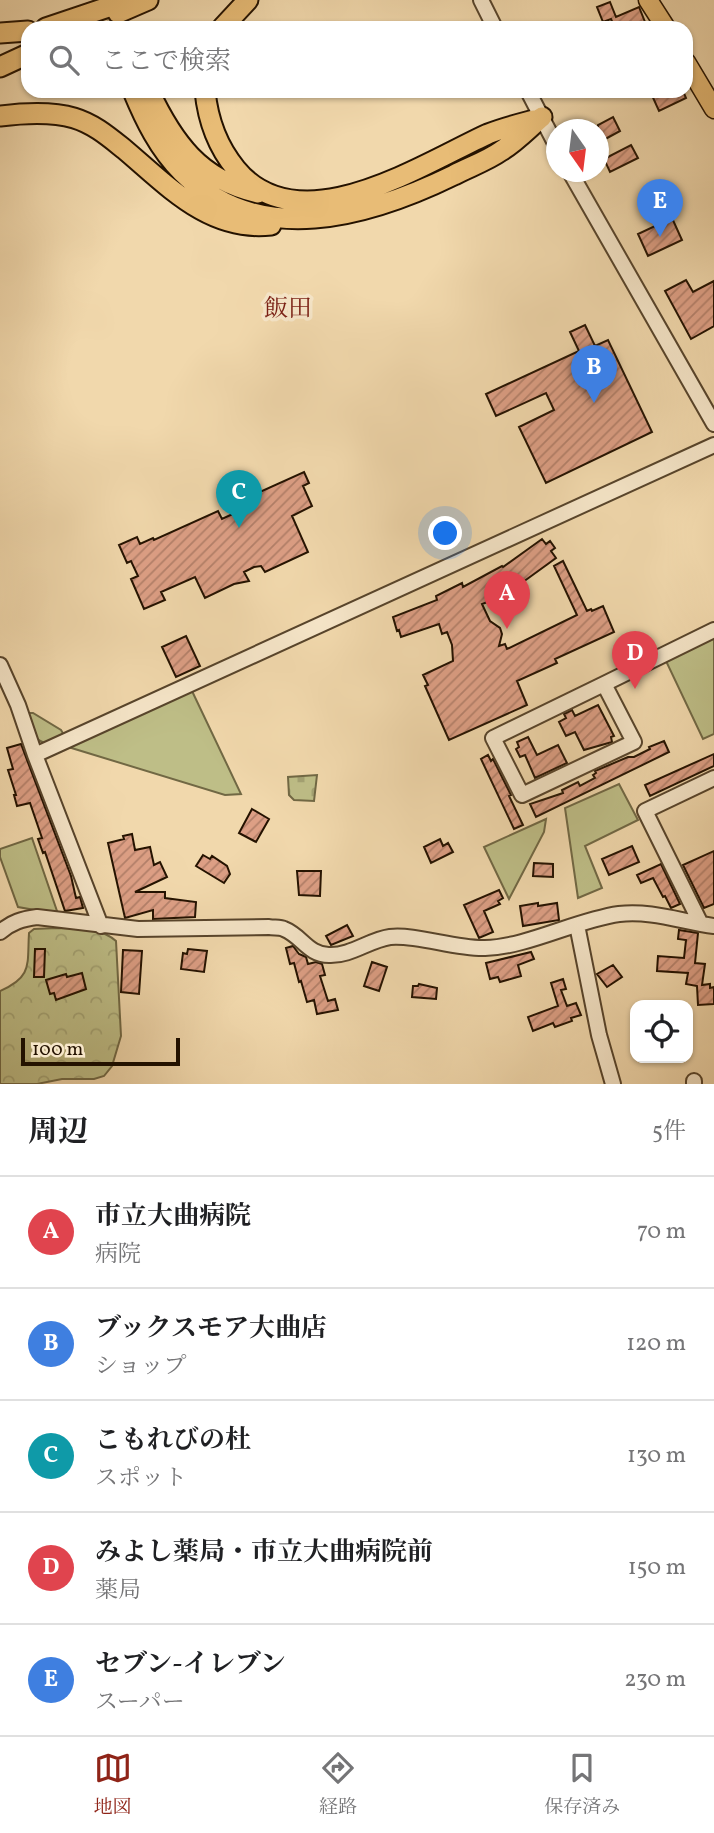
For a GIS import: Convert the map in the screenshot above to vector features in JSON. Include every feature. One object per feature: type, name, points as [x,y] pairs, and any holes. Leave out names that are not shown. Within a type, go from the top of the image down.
[{"type":"highway","points":[[67,21],[129,0]]},
{"type":"highway","points":[[101,21],[148,0]]},
{"type":"highway","points":[[228,21],[248,0]]},
{"type":"highway","points":[[0,33],[21,32]]},
{"type":"highway","points":[[0,67],[21,57]]},
{"type":"highway","points":[[136,98],[145,120],[164,150],[182,172],[201,188],[226,202],[267,217],[321,220]]},
{"type":"highway","points":[[152,98],[162,120],[179,145],[219,180],[240,189],[297,200],[328,200],[365,191],[420,169],[490,133],[542,117]]},
{"type":"highway","points":[[206,98],[211,125],[218,144],[228,159],[250,183],[276,197]]},
{"type":"highway","points":[[0,116],[30,113],[74,118],[102,131],[197,209],[227,222],[259,226],[321,220],[376,207],[426,188],[501,152],[542,117]]},
{"type":"main road","points":[[648,0],[662,21]]},
{"type":"main road","points":[[693,74],[714,109]]},
{"type":"street","points":[[481,0],[492,21]]},
{"type":"street","points":[[532,98],[546,125]]},
{"type":"street","points":[[576,182],[714,424]]},
{"type":"street","points":[[35,755],[714,445]]},
{"type":"street","points":[[604,684],[634,742],[522,795],[493,738],[714,630]]},
{"type":"street","points":[[0,665],[18,705],[101,926]]},
{"type":"street","points":[[707,925],[645,811],[714,778]]},
{"type":"street","points":[[0,932],[23,918],[138,929],[283,928],[307,948],[329,955],[341,954],[380,939],[394,937],[464,947],[503,946],[620,914],[641,914],[707,925]]},
{"type":"street","points":[[577,925],[598,1035],[613,1084]]},
{"type":"green space","points":[[714,638],[714,734],[703,739],[666,661]]},
{"type":"green space","points":[[192,691],[241,794],[225,795],[65,746]]},
{"type":"green space","points":[[27,714],[61,730],[64,735],[46,744],[33,737]]},
{"type":"green space","points":[[317,775],[314,801],[294,800],[289,795],[288,777]]},
{"type":"green space","points":[[619,784],[638,820],[585,846],[602,888],[578,898],[565,808]]},
{"type":"green space","points":[[546,819],[544,832],[509,899],[484,847]]},
{"type":"green space","points":[[32,838],[58,914],[18,907],[0,857],[0,849]]},
{"type":"green space","points":[[34,929],[96,931],[116,941],[121,1036],[112,1066],[104,1076],[94,1079],[0,1084],[0,991],[11,986],[23,975],[28,961],[29,933]]},
{"type":"building","points":[[610,2],[616,17],[639,7],[645,21],[603,21],[597,7]]},
{"type":"building","points":[[653,98],[686,98],[659,111]]},
{"type":"building","points":[[613,117],[620,131],[609,137],[609,119]]},
{"type":"building","points":[[631,145],[638,158],[610,172],[609,156]]},
{"type":"building","points":[[672,218],[682,240],[648,256],[638,234]]},
{"type":"building","points":[[686,280],[693,292],[714,281],[714,326],[691,339],[665,291]]},
{"type":"building","points":[[585,325],[595,346],[608,340],[652,432],[546,483],[519,427],[554,410],[546,393],[496,416],[486,394],[579,351],[570,332]]},
{"type":"building","points":[[304,472],[309,483],[303,486],[312,506],[292,516],[308,552],[265,572],[261,566],[254,567],[244,572],[249,581],[234,584],[205,598],[195,577],[161,592],[165,600],[144,609],[131,579],[138,576],[131,561],[127,563],[119,545],[137,537],[140,544],[153,538],[154,540],[218,511],[222,519],[237,512],[233,504]]},
{"type":"building","points":[[542,539],[546,544],[550,541],[555,548],[551,551],[556,558],[523,582],[482,604],[490,621],[500,628],[502,634],[499,646],[505,644],[507,649],[577,615],[554,566],[563,561],[587,611],[603,606],[614,632],[555,659],[557,663],[517,681],[527,705],[449,740],[425,686],[428,685],[423,675],[453,661],[452,645],[447,632],[442,634],[439,624],[401,637],[393,617],[437,600],[436,596],[462,583],[463,587],[503,567]]},
{"type":"building","points":[[186,636],[200,666],[176,677],[162,647]]},
{"type":"building","points":[[598,705],[614,736],[611,737],[612,742],[584,750],[575,732],[566,736],[559,722],[566,718],[564,714],[572,710],[575,716]]},
{"type":"building","points":[[528,737],[537,755],[558,745],[567,763],[535,778],[525,755],[520,757],[516,749],[519,747],[517,742]]},
{"type":"building","points":[[664,741],[669,752],[536,817],[530,804],[563,793],[562,790],[578,782],[580,786],[595,778],[595,771],[634,757]]},
{"type":"building","points":[[21,744],[71,876],[76,898],[80,897],[83,908],[65,911],[38,839],[42,838],[30,803],[17,806],[8,770],[13,769],[7,748]]},
{"type":"building","points":[[714,754],[714,766],[650,796],[645,785]]},
{"type":"building","points":[[488,755],[491,761],[493,759],[511,795],[509,796],[523,825],[514,829],[481,759]]},
{"type":"building","points":[[252,809],[269,819],[256,842],[239,833]]},
{"type":"building","points":[[132,834],[135,850],[150,847],[154,865],[160,862],[167,877],[135,892],[165,892],[165,898],[196,902],[195,917],[153,919],[153,910],[125,918],[108,843]]},
{"type":"building","points":[[440,839],[443,846],[448,843],[453,852],[431,863],[424,847]]},
{"type":"building","points":[[632,846],[639,862],[609,875],[602,859]]},
{"type":"building","points":[[714,851],[714,904],[704,908],[683,865]]},
{"type":"building","points":[[203,855],[210,859],[212,856],[227,866],[230,874],[224,883],[196,866]]},
{"type":"building","points":[[534,863],[553,864],[553,877],[533,876]]},
{"type":"building","points":[[661,864],[680,904],[671,908],[653,878],[641,883],[637,875]]},
{"type":"building","points":[[297,871],[321,871],[320,896],[299,895]]},
{"type":"building","points":[[499,890],[503,898],[498,901],[500,904],[484,911],[493,932],[479,938],[464,905]]},
{"type":"building","points":[[538,903],[538,906],[557,903],[559,920],[523,926],[520,906]]},
{"type":"building","points":[[347,925],[353,936],[331,945],[326,936]]},
{"type":"building","points":[[679,930],[698,933],[695,963],[705,964],[702,985],[710,984],[710,988],[714,987],[714,1004],[698,1005],[697,986],[686,984],[688,973],[657,971],[658,956],[684,958],[686,940],[678,939]]},
{"type":"building","points":[[293,946],[299,954],[306,957],[308,964],[322,964],[325,975],[320,976],[328,1001],[335,999],[338,1010],[317,1014],[314,1000],[307,1002],[286,948]]},
{"type":"building","points":[[35,949],[45,949],[44,977],[34,977]]},
{"type":"building","points":[[188,949],[207,951],[204,972],[181,969],[183,953],[187,954]]},
{"type":"building","points":[[123,950],[142,951],[139,994],[121,992]]},
{"type":"building","points":[[531,952],[534,959],[518,965],[521,976],[500,982],[498,977],[490,979],[486,963]]},
{"type":"building","points":[[372,962],[387,967],[379,991],[364,986]]},
{"type":"building","points":[[613,965],[622,977],[607,987],[597,974]]},
{"type":"building","points":[[82,973],[86,989],[56,1000],[54,993],[50,994],[46,980]]},
{"type":"building","points":[[563,979],[566,989],[561,990],[567,1006],[576,1003],[581,1015],[555,1027],[553,1023],[533,1031],[528,1017],[558,1006],[551,983]]},
{"type":"building","points":[[419,984],[437,988],[436,999],[412,997],[413,986]]},
{"type":"tunnel","points":[[93,0],[102,21]]},
{"type":"tunnel","points":[[108,0],[118,21]]},
{"type":"place","name":"セブン-イレブン","points":[[660,237]]},
{"type":"place","name":"ブックスモア大曲店","points":[[594,403]]},
{"type":"place","name":"こもれびの杜","points":[[239,528]]},
{"type":"place","name":"市立大曲病院","points":[[507,629]]},
{"type":"place","name":"みよし薬局・市立大曲病院前","points":[[635,689]]},
{"type":"district","name":"飯田","points":[[288,310]]}]
